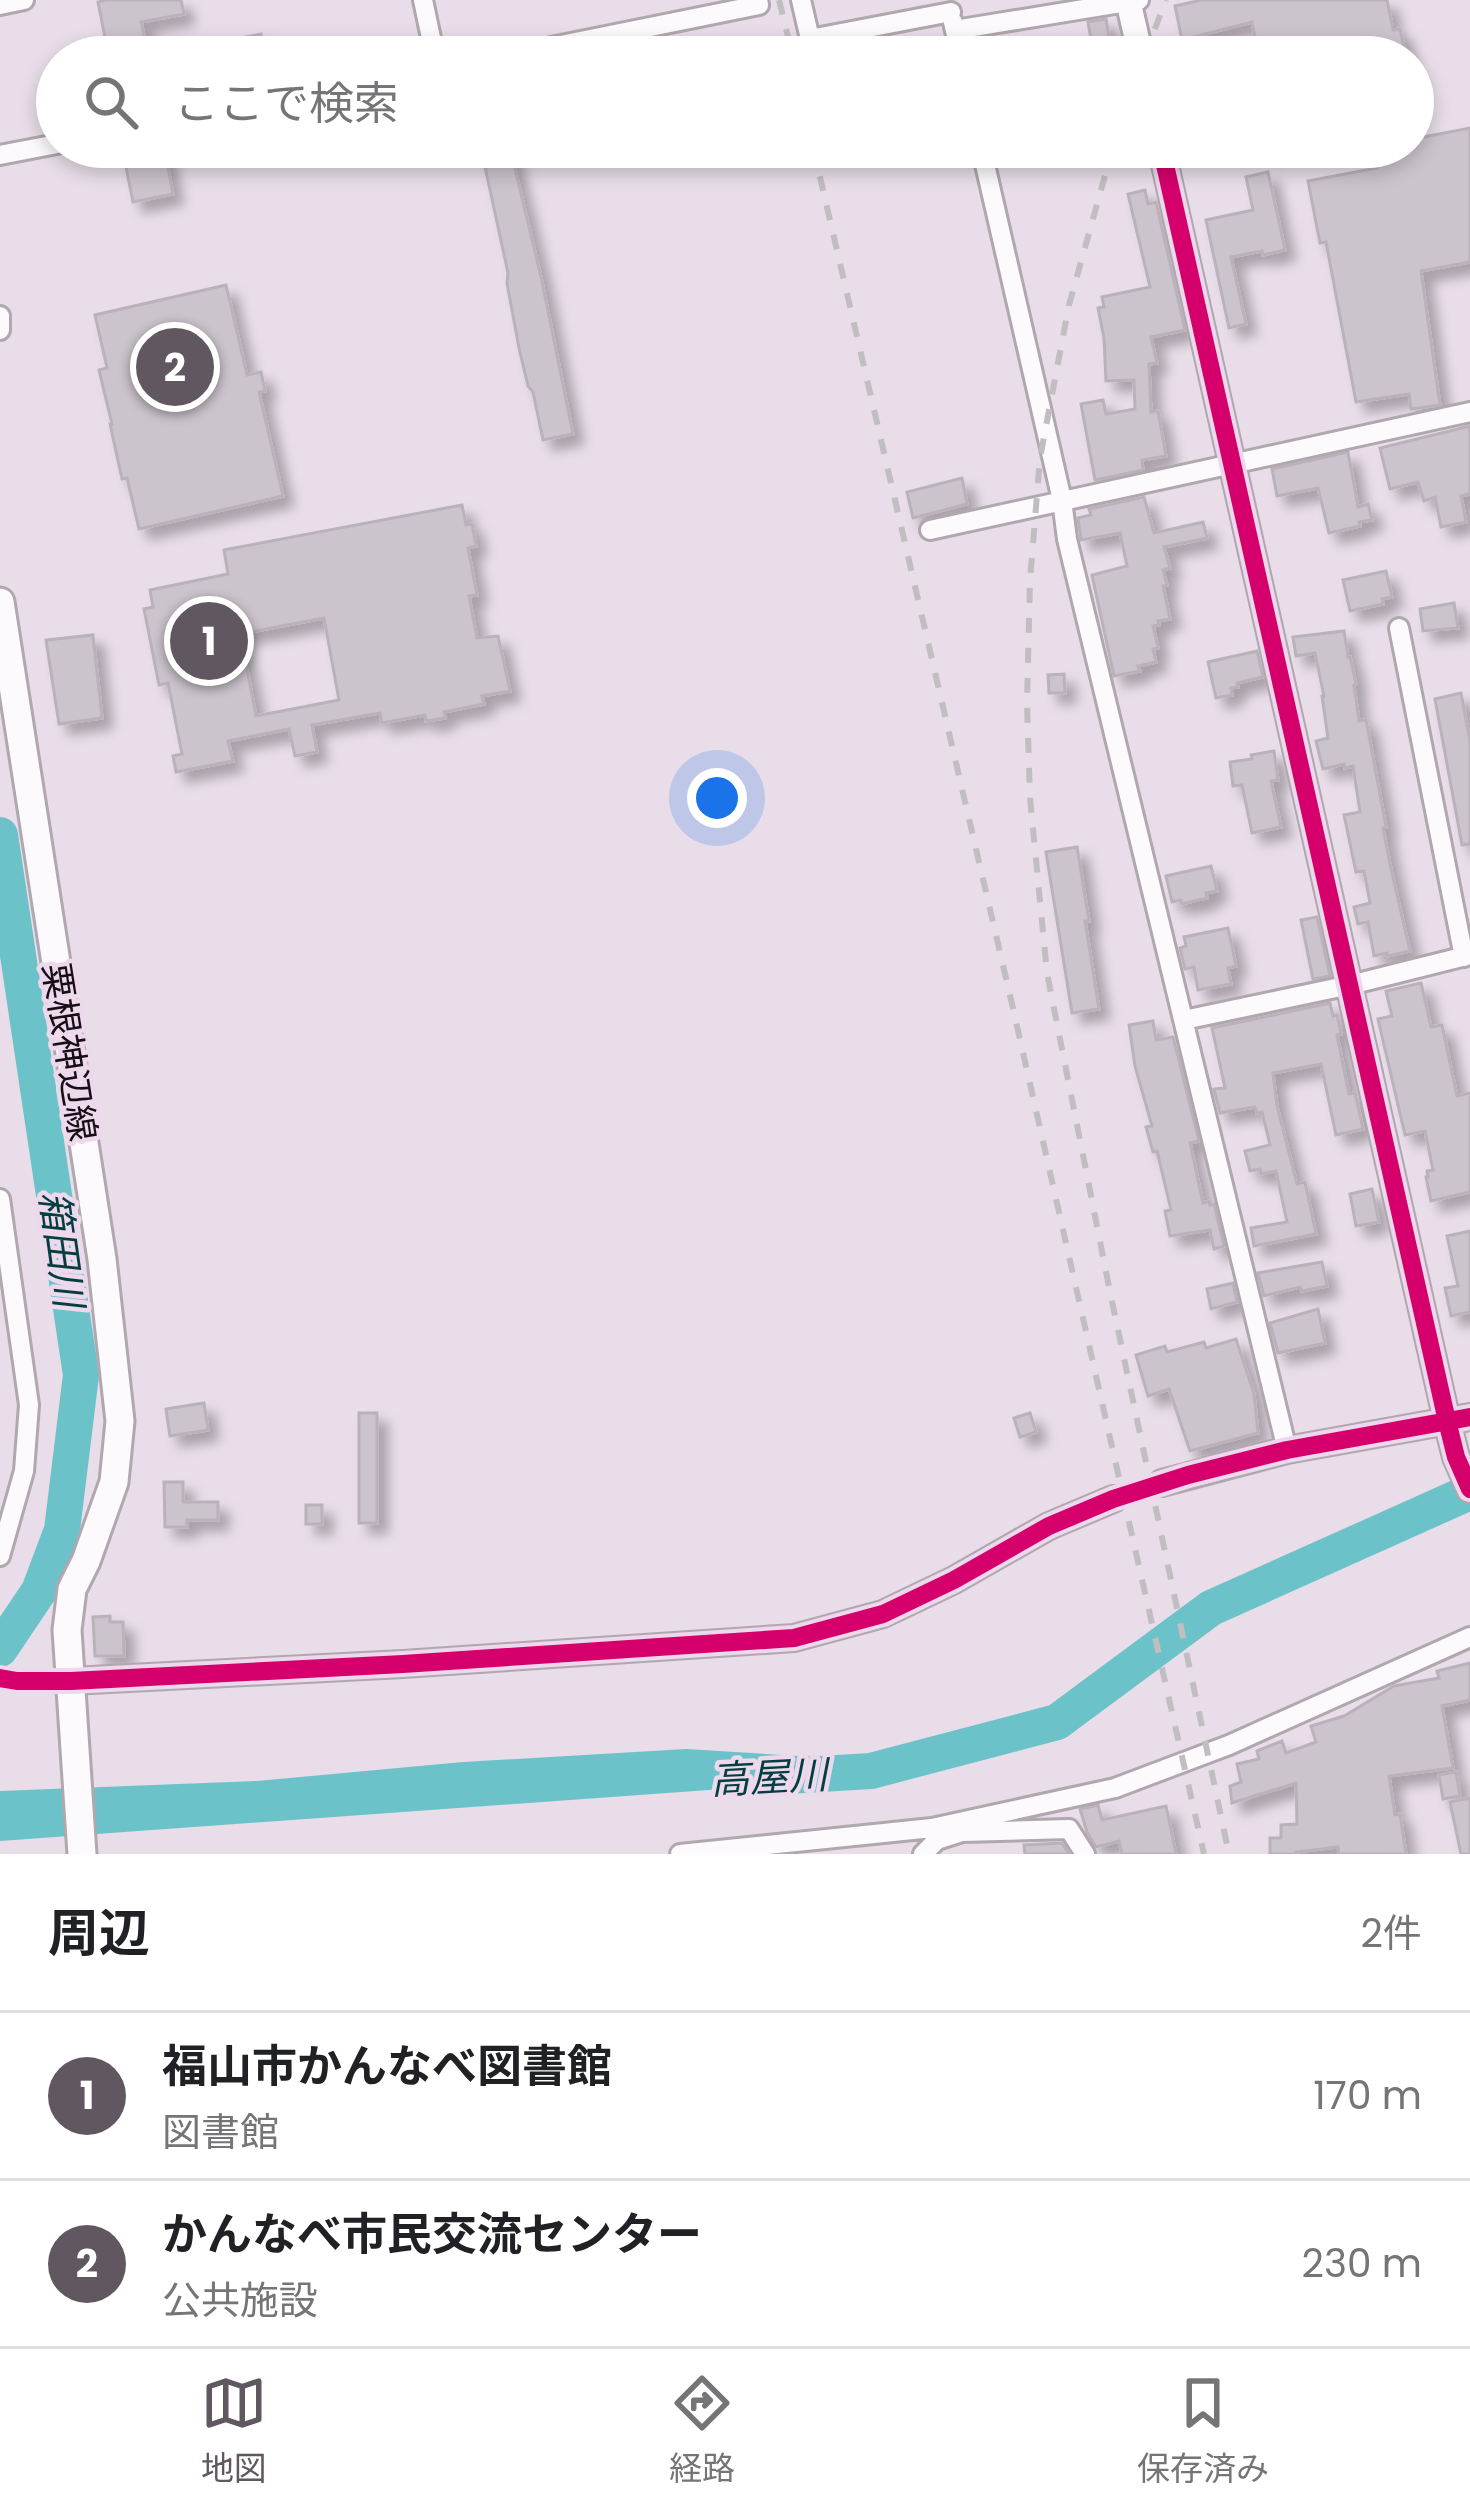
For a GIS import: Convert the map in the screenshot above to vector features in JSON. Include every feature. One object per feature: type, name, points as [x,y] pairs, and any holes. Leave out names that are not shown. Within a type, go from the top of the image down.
[{"type":"main road","name":"粟根神辺線","points":[[0,602],[102,1258],[121,1421],[113,1483],[72,1588],[68,1630],[82,1854]]},
{"type":"street","points":[[0,5],[24,0]]},
{"type":"street","points":[[423,0],[431,36]]},
{"type":"street","points":[[606,36],[759,5],[758,0]]},
{"type":"street","points":[[801,0],[809,36]]},
{"type":"street","points":[[827,36],[951,14],[1132,1],[1138,36]]},
{"type":"street","points":[[0,155],[36,148]]},
{"type":"street","points":[[986,168],[1067,539],[1287,1450]]},
{"type":"street","points":[[1166,168],[1350,985],[1458,1419],[1456,1456],[1470,1489]]},
{"type":"street","points":[[0,316],[0,330]]},
{"type":"street","points":[[930,530],[1470,412]]},
{"type":"street","points":[[1184,1020],[1467,956],[1400,628]]},
{"type":"street","points":[[0,1199],[29,1405],[24,1471],[0,1556]]},
{"type":"street","points":[[1162,1483],[1287,1450],[1458,1419]]},
{"type":"street","points":[[9,1680],[72,1690],[794,1638],[883,1614],[1049,1526],[1113,1499]]},
{"type":"street","points":[[680,1854],[932,1828],[1115,1787],[1229,1745],[1470,1636]]},
{"type":"street","points":[[922,1854],[937,1840],[962,1832],[1069,1829],[1085,1854]]},
{"type":"water","points":[[686,1749],[831,1758],[834,1781],[0,1841],[0,1791],[257,1781],[463,1762]]},
{"type":"building","points":[[181,0],[184,14],[141,22],[144,36],[105,36],[98,2]]},
{"type":"building","points":[[1202,0],[1387,0],[1393,30],[1400,29],[1402,36],[1255,36],[1252,22],[1181,36],[1175,6]]},
{"type":"building","points":[[1106,19],[1109,36],[1090,36],[1088,22]]},
{"type":"building","points":[[1470,128],[1470,262],[1421,271],[1440,405],[1411,409],[1409,394],[1356,402],[1326,242],[1320,243],[1308,181],[1377,168],[1434,168],[1434,135]]},
{"type":"building","points":[[126,168],[168,168],[173,194],[133,202]]},
{"type":"building","points":[[485,168],[515,168],[573,434],[543,440],[519,348]]},
{"type":"building","points":[[1268,172],[1285,250],[1231,257],[1246,324],[1229,328],[1206,220],[1253,210],[1246,177]]},
{"type":"building","points":[[1145,190],[1148,204],[1156,202],[1185,330],[1151,337],[1157,363],[1149,364],[1151,412],[1158,411],[1166,456],[1142,460],[1143,470],[1095,480],[1081,404],[1103,400],[1106,414],[1135,409],[1134,380],[1106,381],[1098,308],[1104,307],[1102,297],[1150,287],[1128,194]]},
{"type":"building","points":[[226,285],[247,375],[261,372],[265,391],[259,392],[283,496],[139,529],[110,424],[99,370],[107,368],[95,315]]},
{"type":"building","points":[[1470,426],[1470,494],[1461,496],[1466,522],[1441,527],[1435,497],[1424,501],[1418,482],[1390,489],[1380,448]]},
{"type":"building","points":[[1348,452],[1358,507],[1368,504],[1372,520],[1329,533],[1318,488],[1277,496],[1272,469]]},
{"type":"building","points":[[962,478],[967,504],[913,518],[907,492]]},
{"type":"building","points":[[1144,497],[1154,533],[1203,522],[1207,538],[1164,547],[1170,568],[1163,570],[1167,585],[1163,586],[1170,619],[1153,626],[1156,662],[1114,676],[1092,575],[1127,566],[1120,533],[1081,540],[1078,518],[1091,515],[1089,509]]},
{"type":"building","points":[[462,505],[476,546],[468,548],[477,595],[469,596],[477,638],[498,636],[510,691],[482,696],[484,704],[444,712],[445,718],[426,721],[425,715],[382,723],[380,713],[312,725],[317,752],[295,756],[289,729],[228,741],[233,761],[176,772],[173,756],[182,754],[168,683],[159,685],[144,609],[153,607],[150,590],[228,574],[224,550]],"holes":[[[324,618],[339,700],[256,716],[240,634]]]},
{"type":"building","points":[[1386,571],[1392,597],[1382,599],[1383,604],[1350,611],[1343,580]]},
{"type":"building","points":[[1454,603],[1458,628],[1423,631],[1420,609]]},
{"type":"building","points":[[1344,631],[1410,951],[1388,956],[1374,956],[1368,922],[1358,924],[1354,907],[1370,903],[1364,871],[1356,872],[1344,815],[1360,812],[1353,766],[1323,769],[1316,741],[1328,738],[1315,653],[1296,656],[1293,637]]},
{"type":"building","points":[[93,635],[102,718],[59,724],[46,640]]},
{"type":"building","points":[[1257,651],[1263,677],[1237,683],[1238,687],[1231,688],[1232,695],[1216,698],[1208,662]]},
{"type":"building","points":[[1064,674],[1065,693],[1049,693],[1048,675]]},
{"type":"building","points":[[1461,693],[1470,741],[1470,844],[1462,845],[1435,699]]},
{"type":"building","points":[[1274,751],[1278,780],[1271,781],[1281,827],[1252,833],[1242,785],[1233,786],[1230,762]]},
{"type":"building","points":[[1077,847],[1099,1009],[1072,1013],[1046,852]]},
{"type":"building","points":[[1211,866],[1217,891],[1206,893],[1207,898],[1172,902],[1166,876]]},
{"type":"building","points":[[1317,917],[1330,976],[1313,979],[1301,920]]},
{"type":"building","points":[[1228,928],[1236,966],[1228,968],[1231,984],[1198,990],[1194,967],[1185,969],[1180,948],[1186,946],[1184,937]]},
{"type":"building","points":[[1421,983],[1431,1027],[1442,1025],[1457,1096],[1470,1093],[1470,1192],[1431,1201],[1426,1177],[1433,1170],[1425,1131],[1405,1135],[1378,1019],[1392,1016],[1386,991]]},
{"type":"building","points":[[1330,1003],[1341,1034],[1337,1035],[1349,1094],[1355,1093],[1363,1129],[1336,1135],[1321,1064],[1273,1073],[1297,1184],[1305,1182],[1316,1234],[1254,1246],[1251,1228],[1287,1222],[1276,1171],[1250,1171],[1245,1151],[1270,1145],[1262,1112],[1257,1113],[1255,1107],[1220,1113],[1214,1089],[1225,1088],[1212,1028]]},
{"type":"building","points":[[1153,1021],[1156,1040],[1173,1037],[1199,1141],[1190,1143],[1203,1203],[1214,1204],[1224,1246],[1214,1249],[1210,1230],[1170,1236],[1165,1211],[1171,1210],[1157,1151],[1153,1152],[1146,1127],[1152,1126],[1129,1025]]},
{"type":"building","points":[[1372,1189],[1379,1222],[1356,1226],[1350,1194]]},
{"type":"building","points":[[1470,1231],[1470,1312],[1451,1316],[1445,1288],[1458,1286],[1447,1236]]},
{"type":"building","points":[[1322,1262],[1327,1286],[1264,1296],[1258,1273]]},
{"type":"building","points":[[1233,1283],[1237,1302],[1211,1309],[1207,1289]]},
{"type":"building","points":[[1318,1309],[1325,1343],[1278,1353],[1270,1323]]},
{"type":"building","points":[[1236,1339],[1254,1394],[1258,1433],[1190,1451],[1169,1389],[1148,1396],[1136,1355],[1165,1346],[1167,1352]]},
{"type":"building","points":[[204,1403],[208,1430],[170,1436],[166,1409]]},
{"type":"building","points":[[359,1413],[377,1413],[377,1523],[359,1523]]},
{"type":"building","points":[[1030,1413],[1036,1432],[1020,1437],[1014,1418]]},
{"type":"building","points":[[164,1482],[183,1482],[183,1502],[218,1502],[218,1520],[187,1520],[187,1527],[165,1527]]},
{"type":"building","points":[[306,1505],[322,1505],[322,1524],[306,1524]]},
{"type":"building","points":[[110,1616],[110,1622],[123,1622],[124,1656],[95,1656],[93,1617]]},
{"type":"building","points":[[1470,1663],[1470,1700],[1442,1706],[1453,1768],[1389,1776],[1406,1854],[1339,1854],[1338,1847],[1270,1854],[1270,1838],[1281,1838],[1281,1825],[1297,1824],[1296,1783],[1232,1803],[1230,1786],[1241,1782],[1237,1764],[1259,1759],[1257,1751],[1282,1741],[1286,1753],[1316,1742],[1311,1726],[1344,1716],[1394,1686],[1439,1678],[1437,1671]]},
{"type":"building","points":[[1456,1772],[1460,1796],[1443,1799],[1439,1775]]},
{"type":"building","points":[[1470,1798],[1470,1854],[1461,1854],[1450,1802]]},
{"type":"building","points":[[1098,1805],[1102,1820],[1166,1806],[1176,1854],[1122,1854],[1119,1841],[1096,1847],[1080,1809]]},
{"type":"building","points":[[1062,1843],[1069,1854],[1025,1854],[1024,1845]]},
{"type":"waterway","name":"箱田川","points":[[0,835],[81,1375],[62,1530],[39,1591],[0,1649]]},
{"type":"waterway","name":"高屋川","points":[[787,1776],[871,1771],[1057,1722],[1211,1608],[1470,1492]]},
{"type":"tunnel","points":[[1113,1499],[1162,1483]]},
{"type":"railway","points":[[779,0],[788,36]]},
{"type":"railway","points":[[1152,36],[1166,0]]},
{"type":"railway","points":[[818,168],[1204,1854]]},
{"type":"railway","points":[[1107,168],[1069,305],[1040,458],[1030,580],[1030,798],[1047,973],[1229,1854]]},
{"type":"cycle path","points":[[1166,168],[1447,1421],[1470,1489]]},
{"type":"cycle path","points":[[0,1678],[71,1681],[794,1638],[883,1614],[1049,1526],[1113,1499],[1287,1450],[1470,1417]]},
{"type":"place","name":"かんなべ市民交流センター","points":[[175,367]]},
{"type":"place","name":"福山市かんなべ図書館","points":[[209,641]]}]
